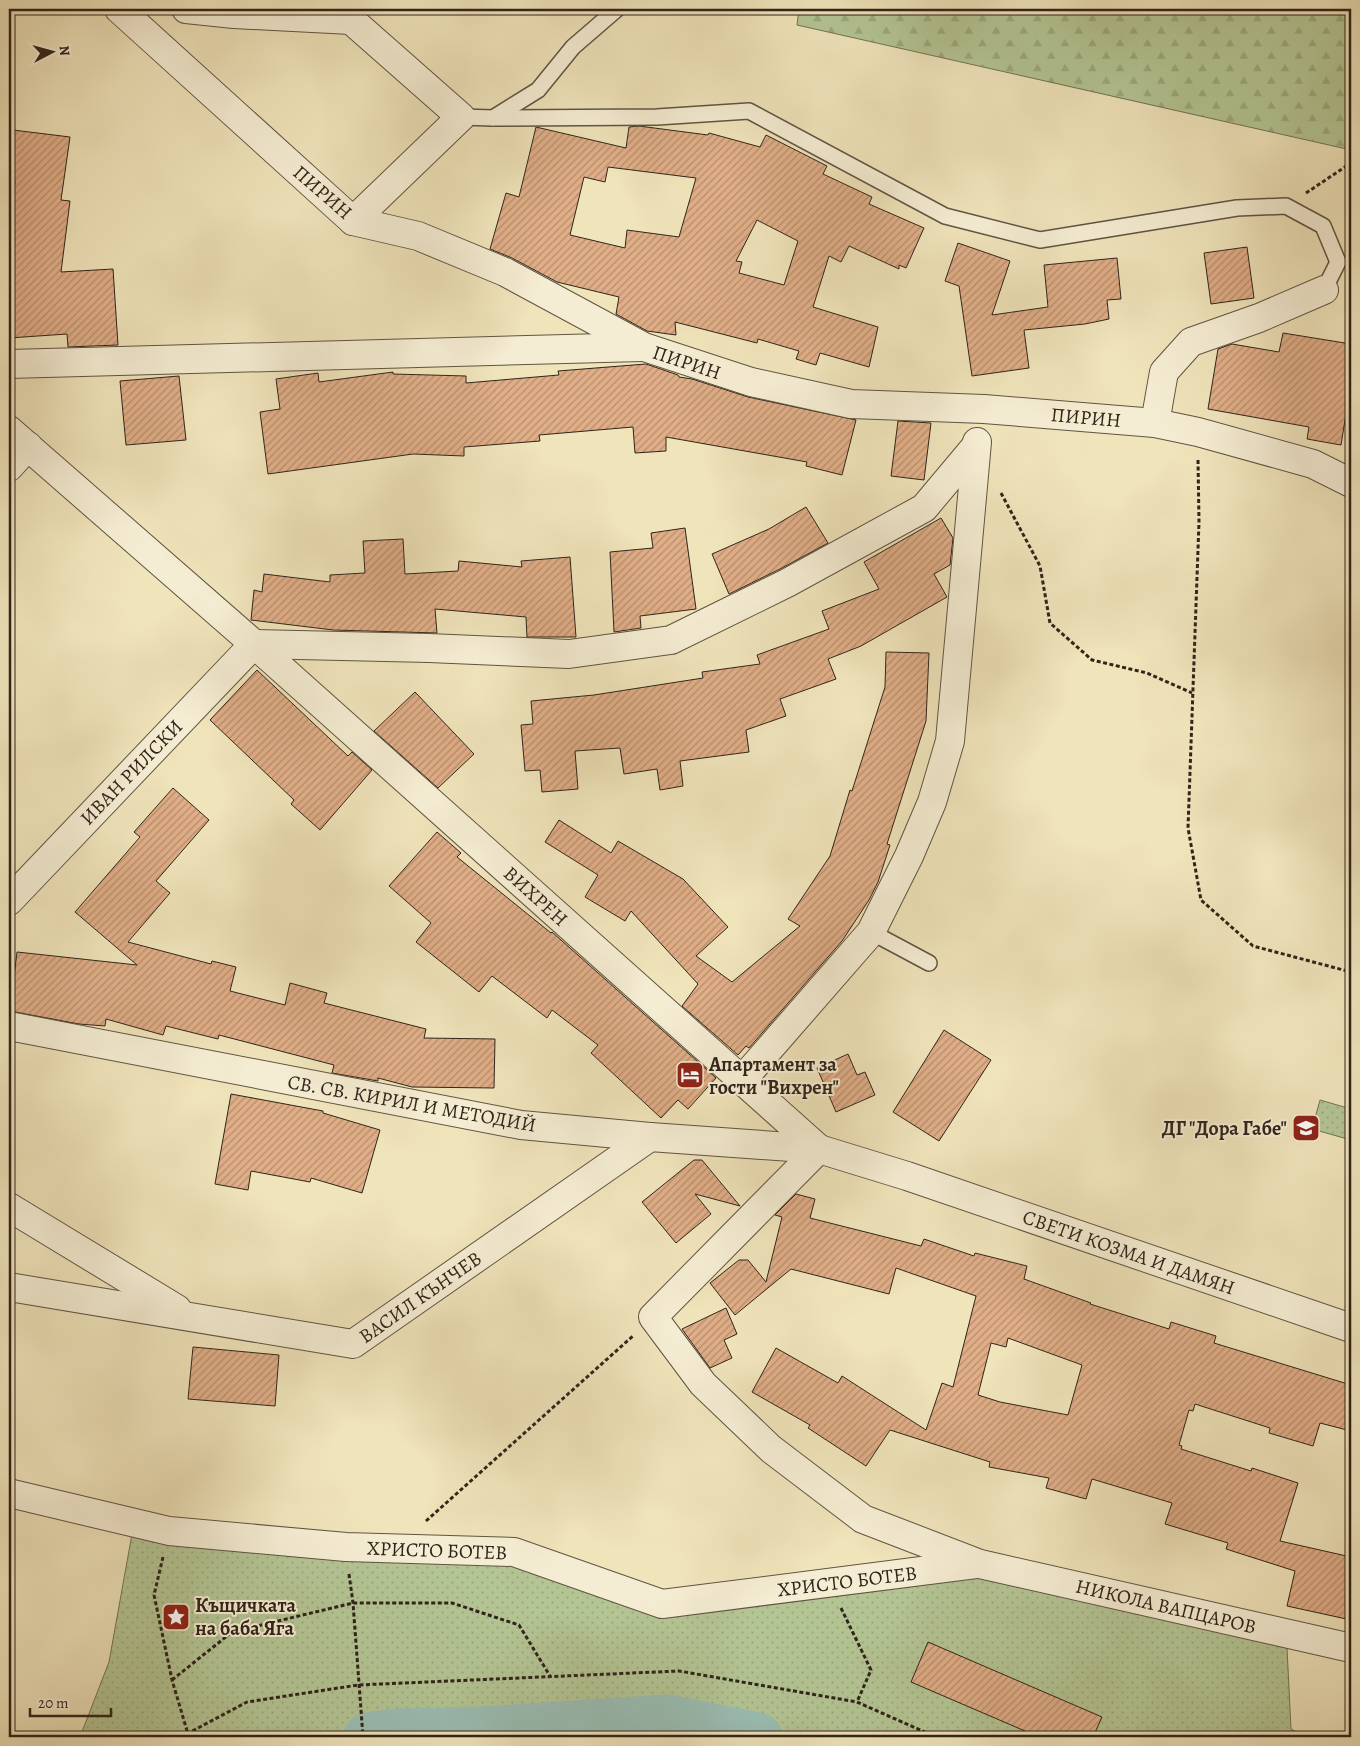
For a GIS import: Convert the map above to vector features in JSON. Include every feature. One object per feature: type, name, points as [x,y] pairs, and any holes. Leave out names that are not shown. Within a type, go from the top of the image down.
[{"type":"street","name":"ПИРИН","points":[[119,9],[353,220],[418,236],[506,272],[644,347],[751,382],[851,404],[984,409],[1155,423],[1198,432],[1313,464],[1351,483]]},
{"type":"street","points":[[186,9],[234,14],[351,20],[461,116],[353,220]]},
{"type":"street","points":[[1155,423],[1164,372],[1191,342],[1260,318],[1324,290]]},
{"type":"street","points":[[9,364],[644,347]]},
{"type":"street","points":[[742,1080],[871,932],[909,856],[932,802],[950,741],[976,446],[984,409]]},
{"type":"street","points":[[9,467],[18,438]]},
{"type":"street","name":"ВИХРЕН","points":[[18,438],[254,644],[819,1149]]},
{"type":"street","points":[[254,644],[410,647],[569,654],[671,640],[787,583],[924,508],[976,446]]},
{"type":"street","name":"ИВАН РИЛСКИ","points":[[9,900],[254,644]]},
{"type":"street","name":"СВ. СВ. КИРИЛ И МЕТОДИЙ","points":[[9,1026],[521,1125],[650,1137],[819,1149]]},
{"type":"street","name":"ВАСИЛ КЪНЧЕВ","points":[[9,1286],[353,1344],[650,1137]]},
{"type":"street","points":[[819,1149],[653,1318],[703,1384],[771,1449],[863,1519],[980,1564]]},
{"type":"street","name":"СВЕТИ КОЗМА И ДАМЯН","points":[[819,1149],[907,1176],[1351,1328]]},
{"type":"street","points":[[9,1207],[189,1316]]},
{"type":"street","name":"ХРИСТО БОТЕВ","points":[[9,1493],[169,1531],[346,1547],[514,1552],[662,1604],[980,1564]]},
{"type":"street","name":"НИКОЛА ВАПЦАРОВ","points":[[980,1564],[1351,1648]]},
{"type":"lane","points":[[493,118],[538,90],[573,46],[617,9]]},
{"type":"lane","points":[[461,116],[493,118],[657,117],[749,111],[946,216],[1040,240],[1237,208],[1286,206],[1323,226],[1338,262],[1324,290]]},
{"type":"lane","points":[[871,932],[929,964]]},
{"type":"path","points":[[1286,206],[1351,163]]},
{"type":"path","points":[[1198,432],[1198,522],[1188,828],[1201,900],[1253,946],[1351,972]]},
{"type":"path","points":[[998,488],[1040,566],[1050,623],[1092,660],[1146,673],[1192,693]]},
{"type":"path","points":[[396,1548],[653,1318]]},
{"type":"path","points":[[169,1531],[154,1595],[172,1680],[188,1734]]},
{"type":"path","points":[[829,1584],[871,1670],[857,1702]]},
{"type":"path","points":[[172,1680],[232,1632],[353,1603],[452,1603],[519,1625],[550,1676]]},
{"type":"path","points":[[353,1603],[363,1737]]},
{"type":"path","points":[[181,1737],[247,1702],[358,1685],[679,1671],[857,1702],[936,1737]]},
{"type":"green space","points":[[799,9],[1351,9],[1351,150],[797,25]]},
{"type":"green space","points":[[1320,1100],[1351,1109],[1351,1140],[1312,1129]]},
{"type":"green space","points":[[132,1534],[502,1554],[664,1611],[990,1572],[1287,1648],[1291,1729],[1306,1737],[80,1737],[109,1662]]},
{"type":"building","points":[[639,126],[708,135],[709,133],[760,147],[766,135],[827,166],[823,174],[872,197],[869,204],[924,228],[906,268],[899,265],[899,269],[849,246],[841,262],[829,256],[813,307],[878,327],[869,367],[820,353],[816,365],[796,359],[799,351],[758,339],[757,343],[675,322],[676,335],[647,331],[616,314],[619,297],[557,282],[512,258],[490,249],[506,193],[519,197],[536,127],[626,148],[629,127]],"holes":[[[608,167],[696,178],[679,237],[627,230],[625,248],[570,235],[584,177],[605,182]],[[757,220],[798,241],[784,285],[739,273],[742,262],[736,261]]]},
{"type":"building","points":[[13,130],[70,137],[61,200],[70,201],[61,272],[113,269],[118,345],[68,347],[67,334],[9,338],[9,231],[15,181],[9,181],[9,164]]},
{"type":"building","points":[[958,243],[1010,261],[992,315],[1048,307],[1044,265],[1117,258],[1121,299],[1107,300],[1109,319],[1085,324],[1024,330],[1029,368],[972,376],[959,286],[945,281]]},
{"type":"building","points":[[1247,247],[1254,298],[1211,304],[1204,253]]},
{"type":"building","points":[[1283,333],[1351,344],[1351,383],[1341,445],[1307,439],[1309,427],[1208,409],[1218,349],[1232,344],[1279,352]]},
{"type":"building","points":[[646,364],[679,377],[692,379],[748,397],[856,420],[842,475],[806,466],[807,462],[666,437],[666,451],[635,453],[633,427],[539,435],[540,441],[464,447],[464,456],[413,454],[268,474],[260,412],[280,409],[276,379],[318,373],[319,382],[393,372],[393,374],[466,376],[466,383],[559,375],[558,371]]},
{"type":"building","points":[[179,376],[186,440],[126,445],[120,381]]},
{"type":"building","points":[[898,421],[931,423],[924,480],[891,476]]},
{"type":"building","points":[[806,507],[828,543],[729,594],[712,554],[769,529]]},
{"type":"building","points":[[941,518],[953,538],[950,565],[934,574],[947,597],[861,646],[828,659],[836,679],[780,699],[786,716],[746,730],[749,752],[680,761],[683,786],[660,790],[657,769],[624,774],[620,748],[575,751],[578,789],[542,792],[540,770],[525,771],[521,725],[533,724],[531,701],[594,695],[703,678],[702,672],[760,664],[757,655],[829,629],[822,611],[879,589],[864,562]]},
{"type":"building","points":[[685,528],[696,609],[640,616],[641,628],[614,632],[610,552],[653,548],[651,533]]},
{"type":"building","points":[[403,539],[405,574],[458,571],[459,561],[522,567],[521,561],[570,557],[576,637],[527,637],[526,617],[435,609],[437,633],[333,630],[251,620],[254,590],[262,592],[264,574],[330,582],[330,575],[365,573],[363,541]]},
{"type":"building","points":[[886,652],[929,653],[926,721],[887,844],[890,845],[878,882],[869,900],[842,941],[749,1048],[746,1046],[738,1055],[682,1006],[698,984],[631,911],[625,921],[585,897],[598,875],[545,842],[559,820],[611,853],[618,841],[683,879],[728,927],[696,956],[732,982],[800,926],[788,919],[830,856],[885,687]]},
{"type":"building","points":[[257,670],[348,756],[352,752],[372,770],[320,830],[291,804],[294,800],[210,720]]},
{"type":"building","points":[[415,692],[474,754],[438,788],[374,731]]},
{"type":"building","points":[[173,788],[209,820],[156,881],[170,893],[128,942],[211,964],[212,961],[236,967],[230,991],[285,1005],[290,983],[327,993],[324,1003],[426,1029],[424,1038],[495,1039],[494,1088],[412,1087],[378,1078],[378,1081],[332,1073],[334,1065],[219,1035],[218,1039],[166,1026],[163,1035],[106,1019],[105,1026],[79,1024],[10,1011],[17,952],[137,965],[75,912],[140,837],[134,832]]},
{"type":"building","points":[[437,832],[461,853],[457,857],[552,932],[716,1078],[688,1109],[678,1100],[661,1118],[591,1053],[598,1045],[552,1010],[547,1018],[492,976],[479,992],[416,942],[431,923],[389,886]]},
{"type":"building","points":[[944,1030],[991,1060],[939,1141],[893,1112]]},
{"type":"building","points":[[848,1054],[857,1075],[865,1072],[875,1095],[836,1112],[817,1068]]},
{"type":"building","points":[[231,1094],[323,1111],[323,1113],[380,1130],[362,1193],[311,1178],[310,1182],[251,1171],[248,1190],[215,1184]]},
{"type":"building","points":[[694,1160],[702,1160],[740,1206],[695,1194],[711,1214],[676,1243],[642,1202]]},
{"type":"building","points":[[796,1194],[815,1199],[810,1218],[921,1246],[924,1239],[974,1256],[975,1253],[1027,1266],[1024,1279],[1090,1304],[1169,1329],[1171,1322],[1216,1336],[1214,1343],[1351,1385],[1351,1431],[1320,1423],[1313,1446],[1269,1433],[1270,1428],[1195,1404],[1193,1411],[1189,1410],[1179,1445],[1182,1446],[1181,1449],[1251,1471],[1252,1468],[1298,1483],[1280,1541],[1351,1557],[1351,1620],[1287,1606],[1295,1571],[1226,1549],[1228,1543],[1165,1524],[1172,1503],[1092,1479],[1086,1499],[1046,1488],[1049,1478],[989,1467],[990,1462],[890,1430],[866,1466],[808,1428],[810,1425],[752,1392],[776,1348],[838,1383],[842,1376],[926,1430],[942,1383],[953,1387],[976,1296],[896,1268],[889,1294],[791,1269],[735,1315],[710,1283],[739,1260],[748,1260],[766,1282],[782,1217],[775,1215]],"holes":[[[1008,1338],[1082,1365],[1068,1415],[1000,1402],[978,1395],[991,1343],[1006,1347]]]},
{"type":"building","points":[[726,1308],[737,1334],[724,1340],[732,1358],[710,1368],[682,1329]]},
{"type":"building","points":[[193,1347],[279,1355],[275,1406],[188,1399]]},
{"type":"building","points":[[928,1642],[1102,1717],[1093,1737],[1039,1737],[911,1682]]},
{"type":"waterway","points":[[368,1737],[395,1733],[482,1731],[668,1719],[758,1737]]},
{"type":"place","name":"Апартамент за гости \"Вихрен\"","points":[[690,1075]]},
{"type":"place","name":"ДГ \"Дора Габе\"","points":[[1306,1128]]},
{"type":"place","name":"Къщичката на баба Яга","points":[[176,1617]]}]
